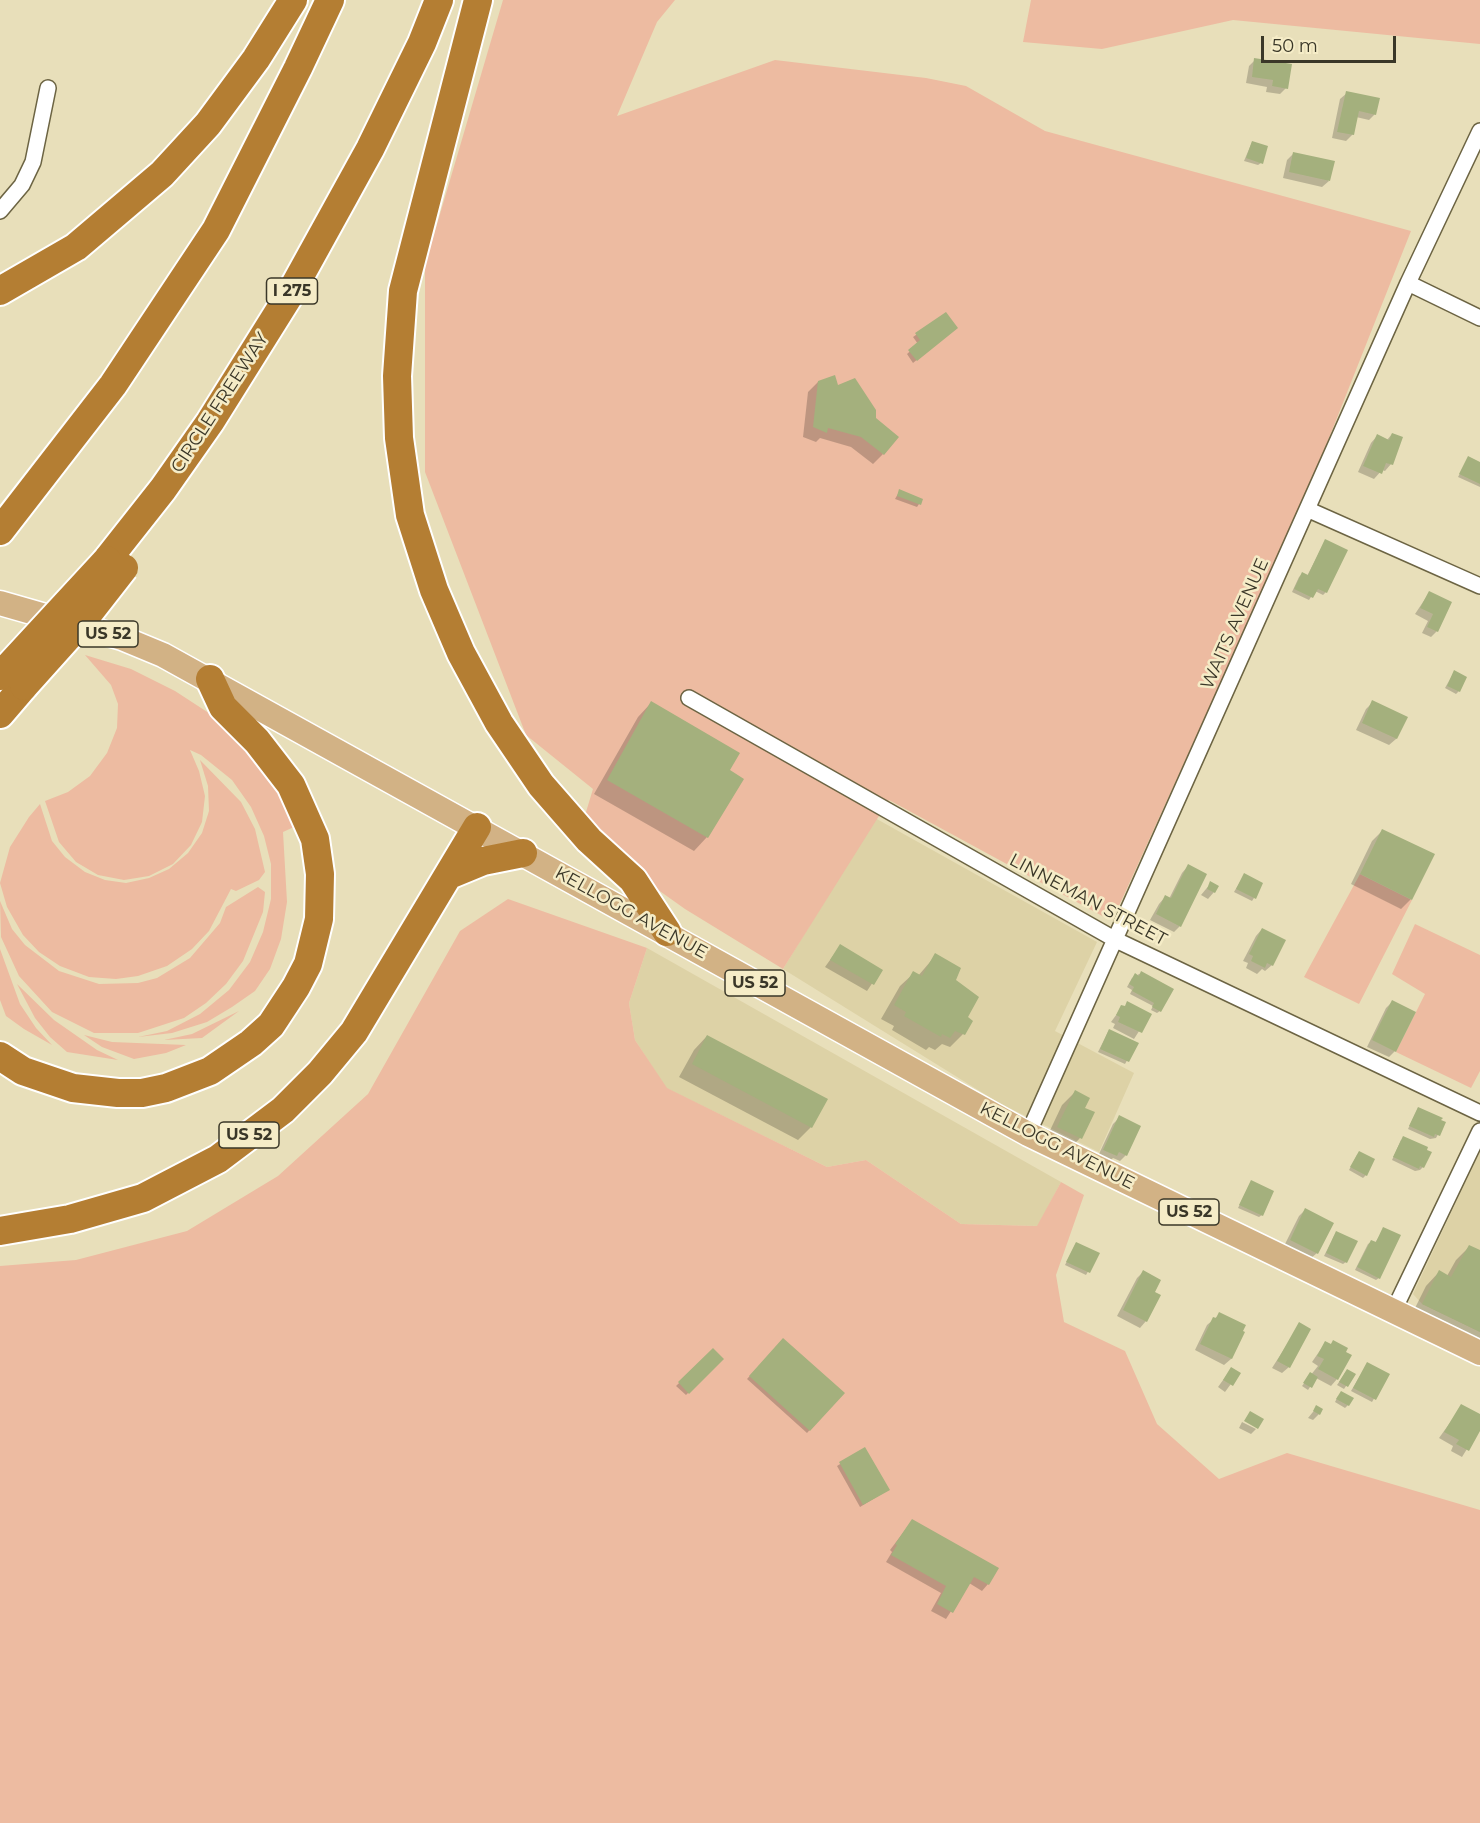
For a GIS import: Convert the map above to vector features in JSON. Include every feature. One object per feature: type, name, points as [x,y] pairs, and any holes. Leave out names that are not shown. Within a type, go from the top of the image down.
[{"type":"highway","points":[[0,291],[76,247],[162,174],[215,114],[256,59],[293,0]]},
{"type":"highway","points":[[6,524],[113,385],[216,230],[294,78],[330,0]]},
{"type":"highway","name":"CIRCLE FREEWAY","points":[[0,714],[12,681],[115,564],[163,489],[210,422],[290,294],[370,149],[422,43],[439,0]]},
{"type":"highway","points":[[478,0],[403,291],[397,376],[399,438],[410,516],[434,590],[456,642],[500,723],[541,786],[589,840],[633,880],[666,932]]},
{"type":"highway","points":[[0,1056],[23,1071],[72,1088],[118,1093],[166,1088],[210,1071],[251,1043],[271,1025],[296,987],[308,964],[319,919],[320,874],[315,839],[291,785],[257,741],[223,707],[210,679]]},
{"type":"highway","name":"US 52","points":[[0,1231],[70,1219],[142,1198],[218,1159],[283,1110],[320,1073],[354,1032],[477,827]]},
{"type":"highway","points":[[449,875],[483,861],[523,853]]},
{"type":"main road","name":"KELLOGG AVENUE","points":[[0,603],[122,638],[210,679],[1028,1134],[1480,1353]]},
{"type":"street","points":[[0,211],[22,185],[33,162],[36,121],[48,88]]},
{"type":"street","name":"WAITS AVENUE","points":[[1028,1134],[1309,510],[1408,283],[1480,131]]},
{"type":"street","points":[[1408,283],[1480,318]]},
{"type":"street","points":[[1309,510],[1480,586]]},
{"type":"street","name":"LINNEMAN STREET","points":[[689,698],[1116,940],[1480,1113]]},
{"type":"street","points":[[1393,1312],[1480,1131]]},
{"type":"shaded area","points":[[503,0],[675,0],[657,22],[617,116],[775,60],[926,78],[966,86],[1045,131],[1411,231],[1308,491],[1118,908],[1106,918],[889,800],[783,969],[685,909],[640,877],[583,822],[593,789],[526,735],[425,472],[425,265]]},
{"type":"shaded area","points":[[1031,0],[1480,0],[1480,44],[1233,20],[1102,49],[1023,42]]},
{"type":"shaded area","points":[[85,655],[131,669],[175,691],[218,719],[257,755],[296,820],[294,827],[283,832],[287,902],[281,939],[270,969],[255,991],[232,1007],[207,1022],[172,1033],[138,1037],[167,1031],[200,1014],[229,990],[250,962],[263,932],[271,899],[271,864],[264,836],[251,807],[232,780],[201,755],[190,750],[199,771],[205,796],[202,822],[191,845],[173,864],[149,876],[124,880],[98,875],[76,862],[59,842],[45,801],[68,792],[90,776],[107,753],[117,728],[118,704],[111,685]]},
{"type":"shaded area","points":[[200,760],[241,802],[255,829],[265,872],[259,880],[236,891],[231,889],[209,931],[192,949],[167,966],[138,976],[116,979],[89,977],[60,966],[39,952],[23,935],[7,907],[0,883],[10,847],[29,817],[40,804],[52,841],[65,857],[85,872],[105,880],[126,883],[149,878],[169,869],[188,853],[202,833],[209,811],[208,786]]},
{"type":"shaded area","points":[[875,818],[1097,942],[1055,1031],[1134,1073],[1099,1152],[999,1103],[783,969]]},
{"type":"shaded area","points":[[1360,874],[1412,900],[1359,1004],[1304,977]]},
{"type":"shaded area","points":[[258,887],[265,892],[263,912],[243,961],[226,984],[206,1003],[184,1018],[138,1033],[94,1033],[52,1012],[19,976],[1,937],[0,901],[12,929],[25,945],[59,971],[99,984],[138,983],[157,978],[190,958],[220,923],[226,907]]},
{"type":"shaded area","points":[[508,899],[647,948],[629,1003],[635,1040],[667,1088],[827,1167],[866,1160],[961,1224],[1037,1226],[1061,1182],[1084,1195],[1056,1275],[1064,1322],[1125,1351],[1157,1424],[1219,1479],[1287,1453],[1480,1510],[1480,1823],[0,1823],[0,1266],[76,1260],[187,1231],[278,1176],[368,1094],[460,931]]},
{"type":"shaded area","points":[[1415,924],[1480,955],[1480,1071],[1471,1088],[1396,1052],[1425,994],[1392,974]]},
{"type":"shaded area","points":[[647,948],[1061,1182],[1038,1226],[961,1224],[866,1160],[827,1167],[666,1088],[635,1040],[629,1003]]},
{"type":"shaded area","points":[[0,949],[20,1004],[36,1028],[52,1045],[6,1016],[0,1000]]},
{"type":"shaded area","points":[[17,984],[54,1020],[97,1050],[118,1060],[67,1052],[50,1037],[35,1018]]},
{"type":"shaded area","points":[[239,1011],[202,1038],[164,1040],[192,1034]]},
{"type":"shaded area","points":[[84,1035],[112,1042],[186,1045],[166,1053],[134,1059],[102,1047]]},
{"type":"shaded area","points":[[1480,1151],[1480,1332],[1422,1304],[1413,1294]]},
{"type":"building","points":[[1254,58],[1292,64],[1288,89],[1272,86],[1273,80],[1252,77]]},
{"type":"building","points":[[1346,91],[1380,98],[1376,115],[1359,111],[1354,135],[1337,132]]},
{"type":"building","points":[[1252,141],[1268,146],[1263,164],[1246,158]]},
{"type":"building","points":[[1293,152],[1335,161],[1330,181],[1289,172]]},
{"type":"building","points":[[946,312],[958,328],[917,361],[908,350],[920,340],[915,333]]},
{"type":"building","points":[[835,375],[838,385],[855,378],[876,410],[876,418],[899,437],[884,455],[861,437],[828,428],[827,433],[813,427],[818,381]]},
{"type":"building","points":[[1392,433],[1403,437],[1393,465],[1386,463],[1382,474],[1363,466],[1377,434],[1389,440]]},
{"type":"building","points":[[1468,456],[1480,462],[1480,484],[1459,474]]},
{"type":"building","points":[[899,489],[923,499],[921,505],[897,496]]},
{"type":"building","points":[[1325,539],[1348,550],[1327,593],[1318,589],[1313,598],[1294,589],[1302,572],[1308,575]]},
{"type":"building","points":[[1429,591],[1452,602],[1438,632],[1427,627],[1433,614],[1420,608]]},
{"type":"building","points":[[1454,670],[1467,677],[1460,692],[1447,686]]},
{"type":"building","points":[[1372,700],[1408,717],[1397,739],[1362,723]]},
{"type":"building","points":[[651,701],[740,753],[730,770],[744,779],[708,838],[607,780]]},
{"type":"building","points":[[1382,829],[1435,854],[1412,900],[1360,874]]},
{"type":"building","points":[[1188,864],[1207,874],[1181,927],[1156,914],[1165,895],[1171,898]]},
{"type":"building","points":[[1244,873],[1263,883],[1256,899],[1236,889]]},
{"type":"building","points":[[1210,881],[1219,886],[1215,893],[1207,889]]},
{"type":"building","points":[[1262,928],[1286,940],[1273,966],[1267,963],[1265,968],[1251,961],[1253,956],[1249,954]]},
{"type":"building","points":[[840,944],[883,970],[874,985],[830,960]]},
{"type":"building","points":[[935,953],[961,968],[956,980],[979,997],[968,1017],[973,1021],[965,1035],[955,1031],[950,1038],[942,1034],[941,1037],[904,1016],[906,1012],[894,1005],[913,971],[922,976]]},
{"type":"building","points":[[1141,971],[1174,989],[1161,1012],[1152,1007],[1154,1003],[1132,991],[1134,987],[1129,984],[1135,973],[1139,976]]},
{"type":"building","points":[[1392,1000],[1416,1012],[1396,1052],[1372,1040]]},
{"type":"building","points":[[1127,1001],[1152,1014],[1142,1033],[1118,1022],[1120,1017],[1116,1015],[1121,1005],[1125,1006]]},
{"type":"building","points":[[1109,1029],[1139,1043],[1129,1062],[1100,1049]]},
{"type":"building","points":[[707,1035],[828,1099],[812,1128],[692,1064]]},
{"type":"building","points":[[1075,1090],[1090,1098],[1085,1108],[1095,1112],[1082,1139],[1057,1127]]},
{"type":"building","points":[[1418,1107],[1443,1118],[1441,1120],[1446,1122],[1440,1136],[1435,1134],[1434,1137],[1409,1126]]},
{"type":"building","points":[[1119,1115],[1141,1126],[1127,1156],[1119,1152],[1117,1156],[1103,1150]]},
{"type":"building","points":[[1403,1136],[1428,1147],[1427,1150],[1432,1152],[1424,1168],[1420,1166],[1419,1169],[1393,1157]]},
{"type":"building","points":[[1359,1151],[1375,1159],[1367,1176],[1350,1167]]},
{"type":"building","points":[[1251,1180],[1274,1191],[1263,1216],[1239,1205]]},
{"type":"building","points":[[1305,1208],[1334,1223],[1318,1254],[1290,1240]]},
{"type":"building","points":[[1383,1227],[1401,1235],[1380,1279],[1357,1267],[1371,1240],[1376,1242]]},
{"type":"building","points":[[1336,1231],[1358,1241],[1347,1263],[1326,1253]]},
{"type":"building","points":[[1076,1242],[1100,1253],[1090,1273],[1066,1262]]},
{"type":"building","points":[[1469,1245],[1480,1250],[1480,1332],[1422,1304],[1439,1270],[1451,1277]]},
{"type":"building","points":[[1143,1270],[1161,1280],[1155,1292],[1161,1295],[1147,1322],[1123,1310]]},
{"type":"building","points":[[1219,1312],[1246,1325],[1232,1359],[1200,1344],[1213,1317],[1216,1318]]},
{"type":"building","points":[[1299,1322],[1311,1329],[1290,1368],[1277,1361]]},
{"type":"building","points":[[783,1338],[845,1393],[810,1431],[749,1376]]},
{"type":"building","points":[[1333,1340],[1348,1348],[1346,1352],[1352,1355],[1338,1380],[1318,1369],[1324,1359],[1317,1356],[1325,1341],[1331,1344]]},
{"type":"building","points":[[713,1348],[724,1359],[689,1394],[678,1382]]},
{"type":"building","points":[[1367,1362],[1390,1374],[1376,1400],[1353,1388]]},
{"type":"building","points":[[1231,1367],[1241,1373],[1233,1386],[1223,1380]]},
{"type":"building","points":[[1347,1369],[1356,1374],[1348,1387],[1339,1382]]},
{"type":"building","points":[[1310,1372],[1318,1377],[1312,1388],[1303,1383]]},
{"type":"building","points":[[1341,1391],[1354,1398],[1349,1406],[1336,1399]]},
{"type":"building","points":[[1461,1404],[1480,1414],[1480,1431],[1469,1451],[1456,1444],[1459,1440],[1444,1432]]},
{"type":"building","points":[[1316,1405],[1323,1409],[1320,1415],[1313,1411]]},
{"type":"building","points":[[1250,1411],[1264,1419],[1258,1429],[1244,1421]]},
{"type":"building","points":[[865,1447],[890,1490],[863,1505],[839,1462]]},
{"type":"building","points":[[912,1519],[999,1568],[989,1585],[974,1577],[953,1613],[937,1604],[946,1586],[891,1555],[897,1545],[895,1544]]}]
